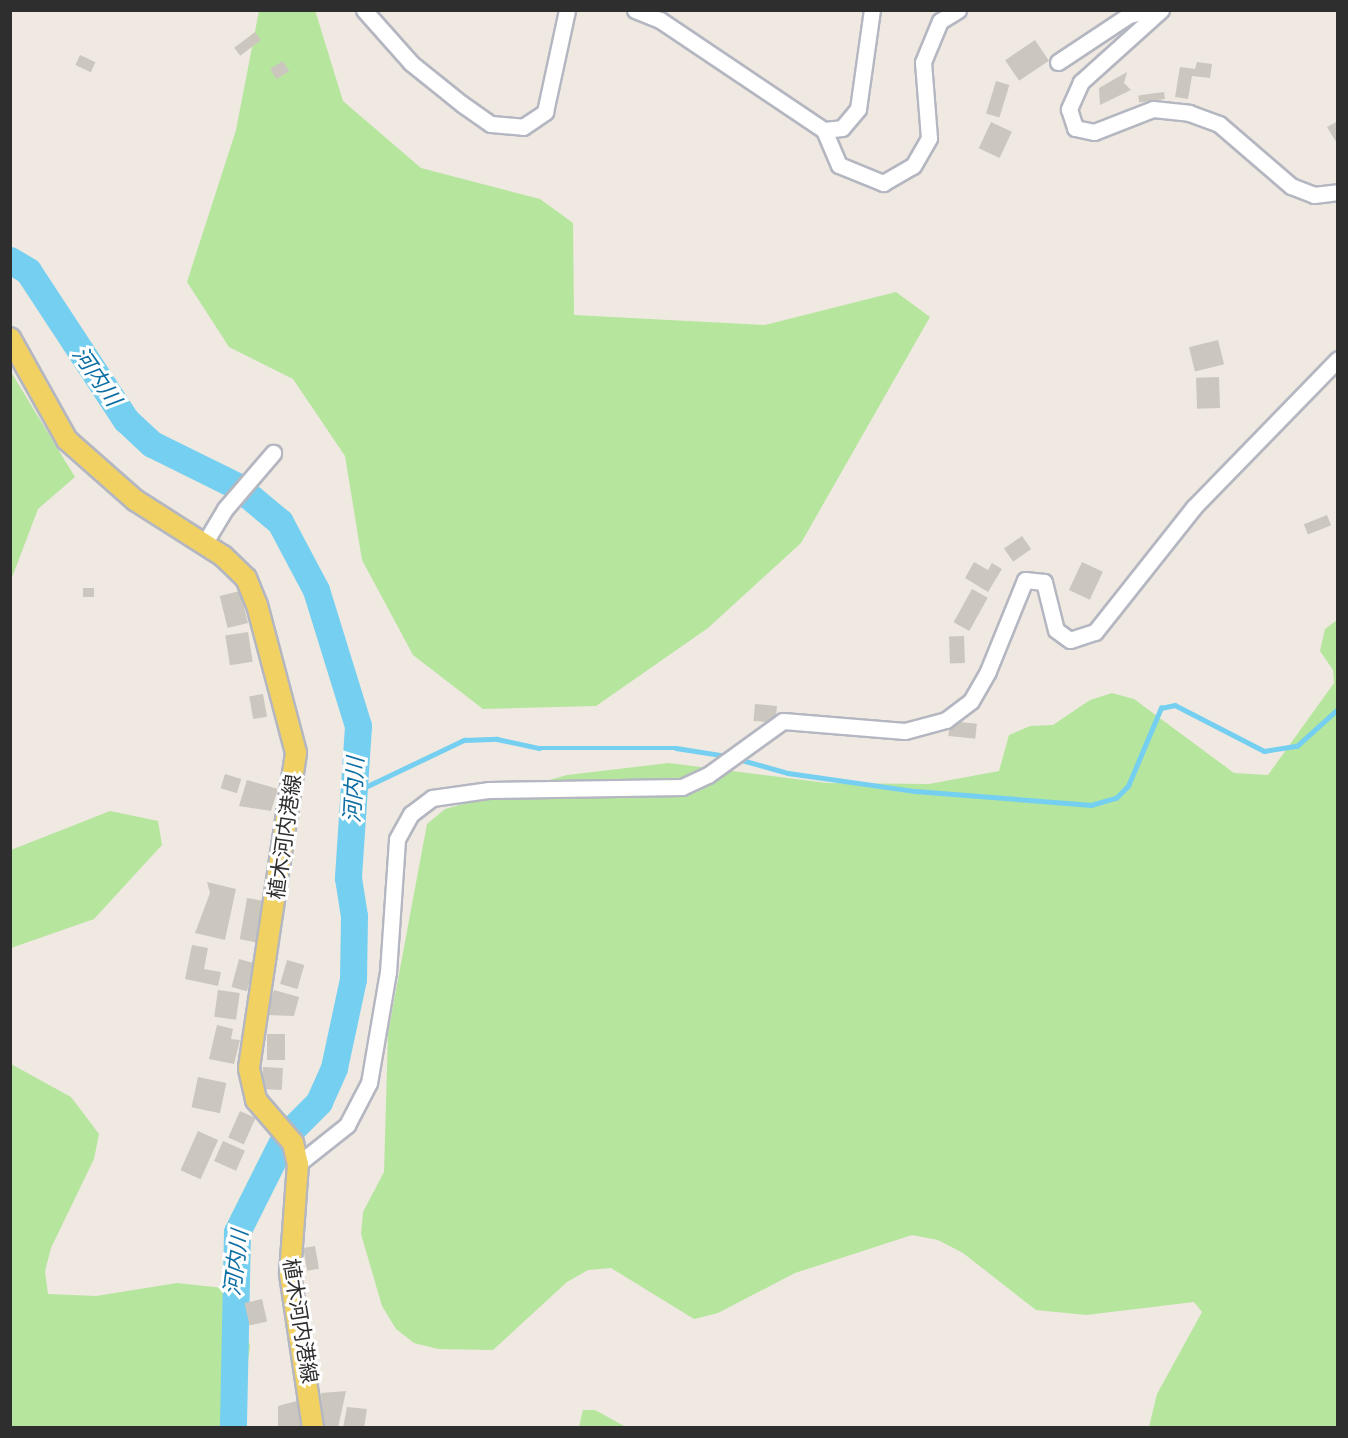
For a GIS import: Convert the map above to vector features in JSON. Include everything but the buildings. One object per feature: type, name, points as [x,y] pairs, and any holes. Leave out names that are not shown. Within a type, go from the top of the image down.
[{"type":"main road","name":"植木河内港線","points":[[10,338],[67,440],[135,500],[204,544],[246,579],[296,753],[249,1069],[255,1100],[293,1143],[298,1164],[290,1274],[313,1428]]},
{"type":"street","points":[[364,10],[388,40],[462,104],[491,124],[523,127],[545,112],[567,10]]},
{"type":"street","points":[[634,10],[679,32],[824,130],[839,165],[882,183],[914,165],[929,138],[923,62],[940,21],[957,10]]},
{"type":"street","points":[[824,130],[842,129],[858,109],[872,10]]},
{"type":"street","points":[[1058,62],[1129,15],[1150,10]]},
{"type":"street","points":[[1161,10],[1081,82],[1069,109],[1075,128],[1094,132],[1153,109],[1189,113],[1219,124],[1291,186],[1314,195],[1338,192]]},
{"type":"street","points":[[298,1164],[347,1125],[369,1083],[388,972],[397,839],[411,814],[432,798],[489,790],[682,787],[708,775],[783,721],[905,730],[946,720],[971,701],[988,671],[1025,580],[1044,582],[1056,630],[1070,640],[1095,632],[1194,507],[1338,359]]},
{"type":"street","points":[[204,544],[225,509],[273,453]]},
{"type":"green space","points":[[315,10],[343,101],[421,168],[540,199],[573,223],[574,315],[765,325],[896,292],[930,317],[801,543],[708,628],[596,706],[483,709],[413,655],[362,560],[345,456],[293,379],[229,347],[187,282],[236,130],[259,11]]},
{"type":"green space","points":[[11,372],[75,477],[38,509],[11,580]]},
{"type":"green space","points":[[1337,620],[1337,1427],[1149,1427],[1157,1394],[1202,1312],[1194,1302],[1086,1315],[1036,1310],[963,1253],[938,1240],[912,1235],[795,1273],[718,1313],[694,1319],[611,1268],[588,1270],[567,1282],[493,1350],[438,1349],[414,1343],[396,1329],[382,1306],[361,1234],[363,1212],[384,1172],[388,1033],[427,824],[445,809],[567,775],[669,763],[827,783],[929,784],[999,771],[1009,735],[1030,726],[1053,725],[1090,700],[1112,693],[1134,699],[1234,773],[1268,775],[1334,683],[1333,670],[1320,651],[1325,629]]},
{"type":"green space","points":[[110,811],[158,821],[162,845],[94,919],[11,948],[11,850]]},
{"type":"green space","points":[[11,1064],[71,1097],[99,1134],[94,1159],[51,1248],[45,1271],[48,1294],[96,1296],[177,1283],[233,1289],[250,1346],[239,1427],[11,1427]]},
{"type":"green space","points":[[583,1410],[595,1410],[626,1427],[579,1427]]},
{"type":"waterway","name":"河内川","points":[[10,260],[28,271],[126,420],[152,444],[237,486],[280,522],[316,590],[358,726],[348,878],[354,916],[353,979],[334,1068],[319,1102],[285,1136],[237,1232],[233,1428]]},
{"type":"waterway","points":[[738,759],[788,773],[915,791],[1091,805],[1116,798],[1128,786],[1161,708],[1175,705],[1264,751],[1297,746],[1338,709]]},
{"type":"waterway","points":[[357,791],[464,740],[497,739],[539,748],[676,748],[727,756]]}]
